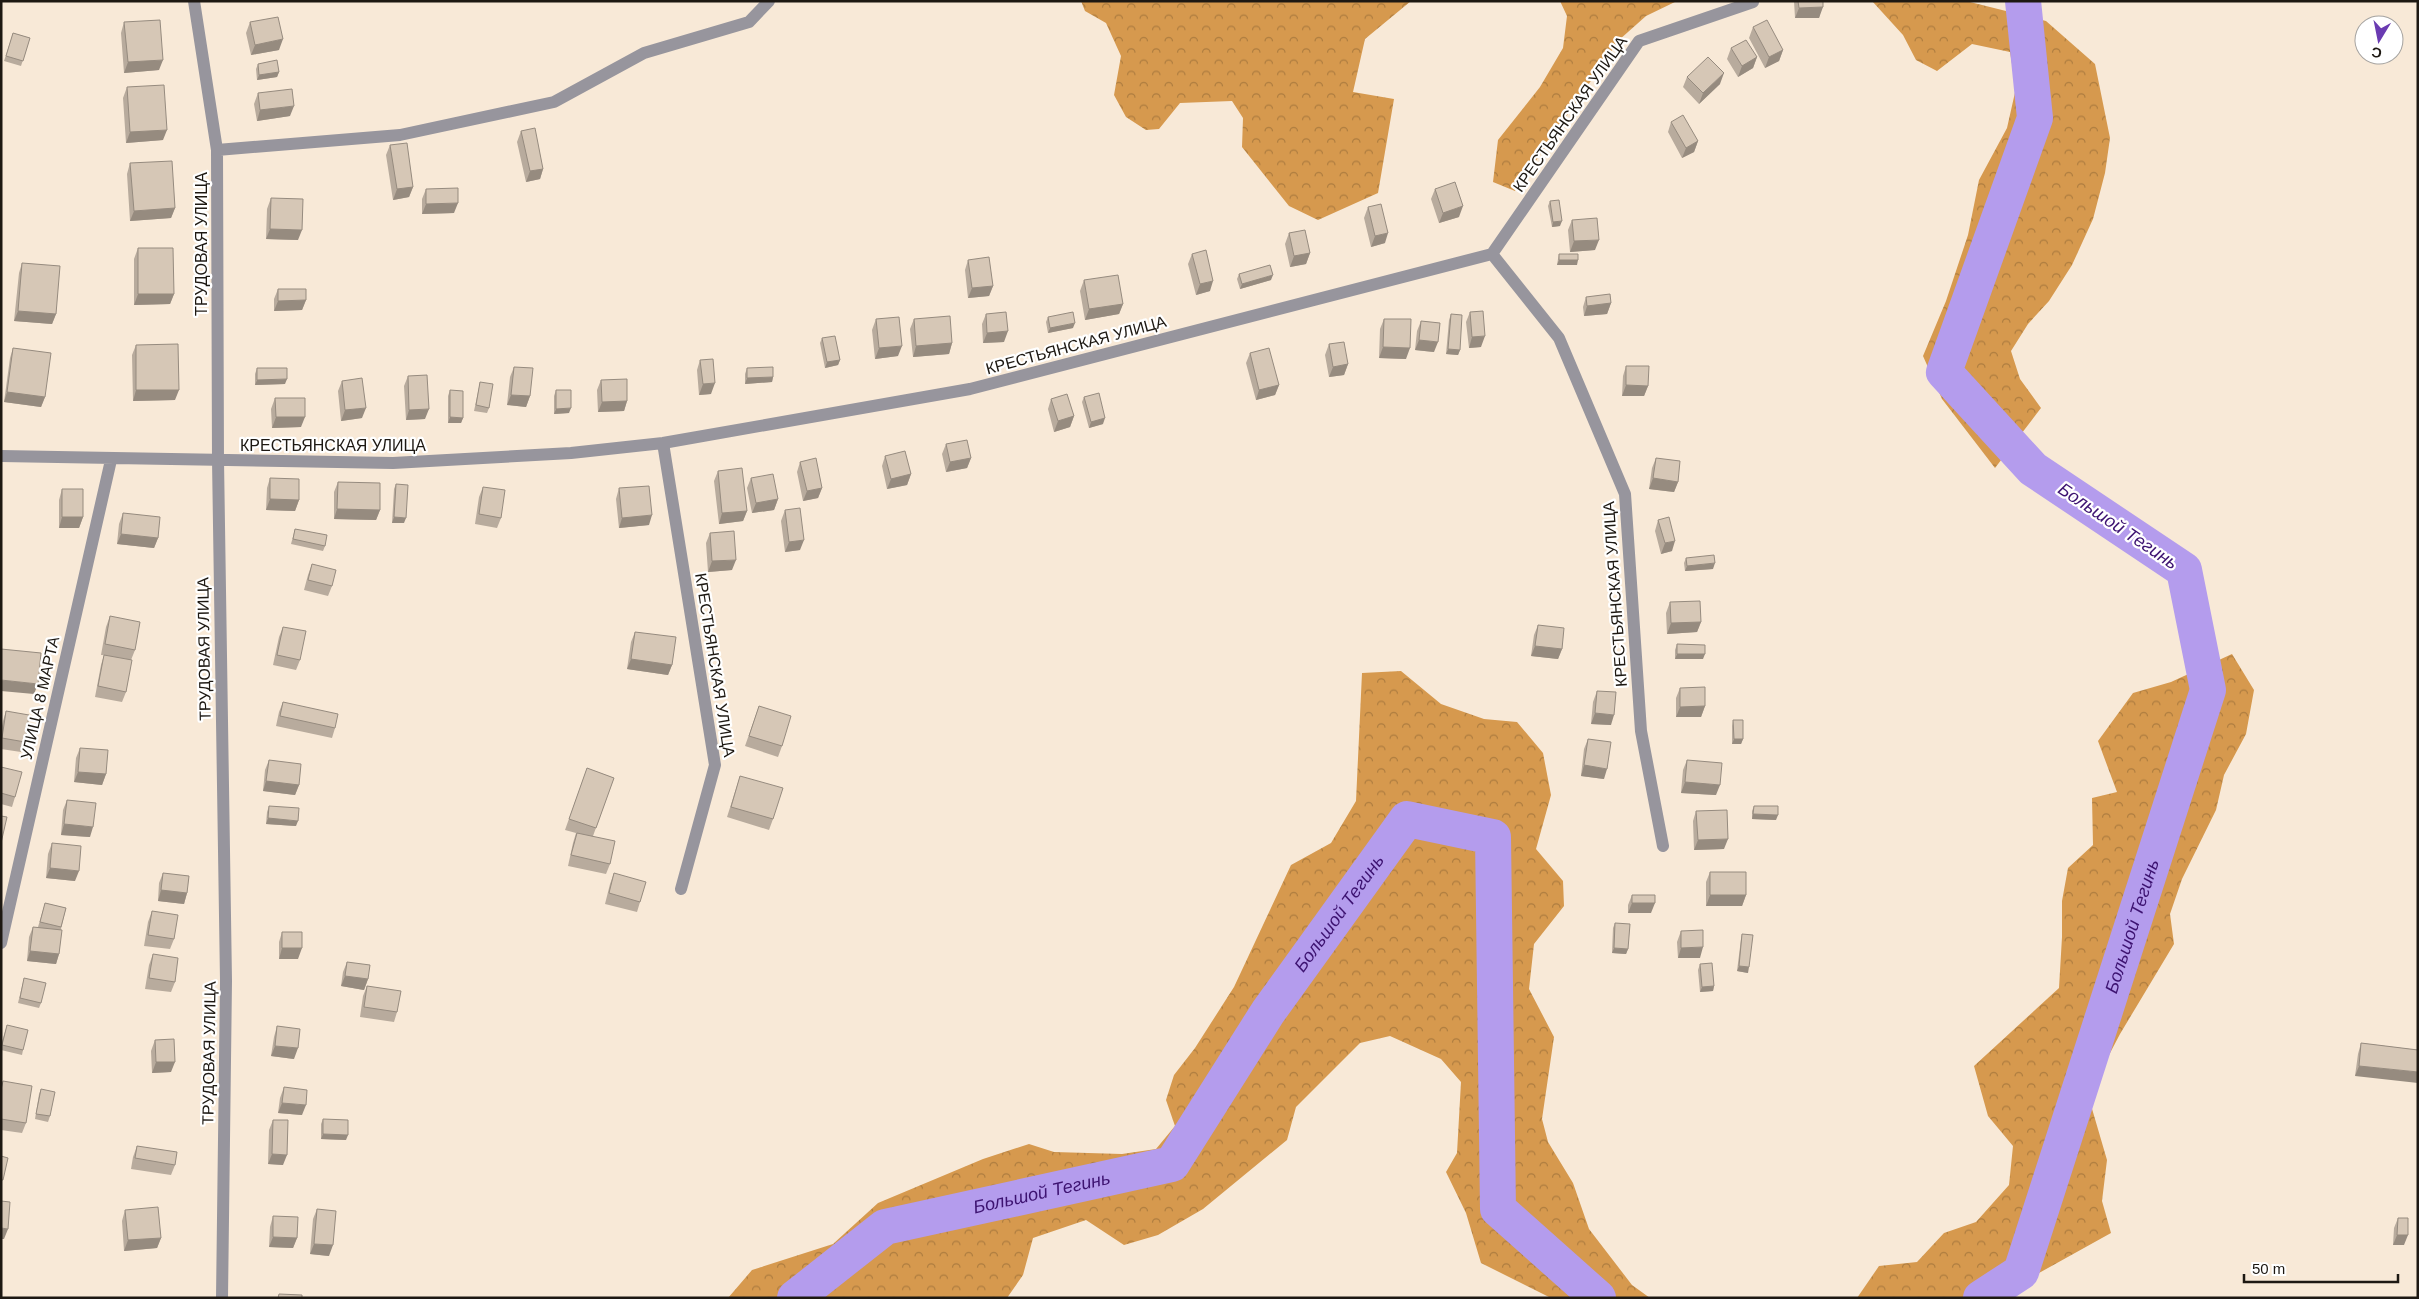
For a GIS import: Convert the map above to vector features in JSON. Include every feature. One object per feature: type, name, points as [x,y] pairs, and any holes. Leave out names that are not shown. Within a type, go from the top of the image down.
[{"type":"street","name":"ТРУДОВАЯ УЛИЦА","points":[[194,1],[217,150],[218,460],[226,981],[222,1298]]},
{"type":"street","points":[[217,150],[400,135],[554,102],[644,54],[749,22],[769,1]]},
{"type":"street","name":"КРЕСТЬЯНСКАЯ УЛИЦА","points":[[1,456],[111,460],[393,463],[571,453],[663,442],[970,389],[1492,254],[1640,41],[1754,2]]},
{"type":"street","name":"КРЕСТЬЯНСКАЯ УЛИЦА","points":[[1492,254],[1559,338],[1625,494],[1641,731],[1663,846]]},
{"type":"street","name":"КРЕСТЬЯНСКАЯ УЛИЦА","points":[[663,442],[715,765],[681,889]]},
{"type":"street","name":"УЛИЦА 8 МАРТА","points":[[1,943],[111,460]]},
{"type":"green space","points":[[1081,1],[1411,1],[1365,39],[1353,92],[1394,99],[1378,193],[1318,220],[1289,206],[1242,147],[1243,118],[1232,101],[1180,103],[1159,129],[1146,130],[1126,117],[1114,95],[1121,56],[1106,23],[1085,11]]},
{"type":"green space","points":[[1560,1],[1677,1],[1646,16],[1619,40],[1515,191],[1493,182],[1498,140],[1540,87],[1563,48],[1567,16]]},
{"type":"green space","points":[[1872,1],[1966,1],[2046,21],[2095,64],[2110,138],[2105,173],[2093,219],[2072,265],[2049,301],[2028,324],[2011,351],[2020,379],[2041,408],[1995,468],[1942,399],[1923,356],[1946,301],[1968,235],[1979,180],[2007,128],[2016,88],[2010,52],[1972,44],[1937,71],[1916,60],[1903,35]]},
{"type":"green space","points":[[2232,654],[2254,690],[2246,734],[2224,775],[2216,810],[2182,879],[2170,914],[2174,944],[2120,1034],[2088,1095],[2107,1160],[2102,1201],[2111,1233],[2039,1273],[2005,1298],[1857,1298],[1879,1266],[1917,1262],[1944,1233],[1976,1222],[2009,1185],[2013,1146],[1988,1116],[1974,1066],[2059,988],[2062,901],[2068,868],[2093,845],[2092,798],[2117,792],[2098,741],[2133,693],[2171,682]]},
{"type":"green space","points":[[1401,671],[1441,704],[1484,719],[1517,722],[1543,753],[1551,795],[1536,849],[1563,881],[1564,906],[1534,944],[1529,989],[1554,1037],[1542,1119],[1548,1142],[1573,1183],[1589,1229],[1632,1285],[1650,1298],[1551,1298],[1481,1263],[1466,1213],[1446,1172],[1457,1153],[1461,1082],[1441,1059],[1390,1036],[1360,1043],[1296,1107],[1287,1140],[1203,1209],[1158,1235],[1124,1245],[1086,1220],[1033,1238],[1023,1275],[1007,1298],[728,1298],[752,1270],[833,1244],[878,1203],[983,1159],[1029,1144],[1054,1152],[1122,1154],[1156,1149],[1175,1126],[1166,1100],[1174,1075],[1195,1048],[1234,987],[1291,865],[1331,843],[1356,801],[1362,673]]},
{"type":"building","points":[[1798,1],[1823,1],[1823,7],[1799,8]]},
{"type":"building","points":[[278,17],[283,39],[255,45],[250,22]]},
{"type":"building","points":[[160,20],[163,60],[128,62],[124,22]]},
{"type":"building","points":[[1767,20],[1783,50],[1769,57],[1753,27]]},
{"type":"building","points":[[13,33],[30,38],[23,61],[6,56]]},
{"type":"building","points":[[1746,40],[1757,57],[1742,66],[1731,48]]},
{"type":"building","points":[[1708,57],[1724,73],[1703,93],[1687,77]]},
{"type":"building","points":[[277,60],[279,72],[259,75],[258,64]]},
{"type":"building","points":[[164,85],[167,130],[130,132],[127,87]]},
{"type":"building","points":[[292,89],[294,106],[260,110],[258,93]]},
{"type":"building","points":[[1683,115],[1698,141],[1686,148],[1671,122]]},
{"type":"building","points":[[535,128],[543,169],[530,171],[521,131]]},
{"type":"building","points":[[407,143],[413,187],[397,189],[390,145]]},
{"type":"building","points":[[172,161],[175,208],[134,211],[130,163]]},
{"type":"building","points":[[1455,182],[1463,206],[1443,213],[1435,189]]},
{"type":"building","points":[[458,188],[458,203],[426,204],[426,189]]},
{"type":"building","points":[[271,198],[303,199],[302,230],[270,229]]},
{"type":"building","points":[[1559,200],[1562,221],[1553,222],[1550,201]]},
{"type":"building","points":[[1381,204],[1388,233],[1375,236],[1368,207]]},
{"type":"building","points":[[1597,218],[1599,240],[1574,241],[1572,220]]},
{"type":"building","points":[[1305,230],[1310,253],[1294,256],[1289,233]]},
{"type":"building","points":[[138,248],[173,248],[174,294],[138,294]]},
{"type":"building","points":[[1206,250],[1213,281],[1200,284],[1192,254]]},
{"type":"building","points":[[1559,254],[1578,254],[1578,260],[1559,260]]},
{"type":"building","points":[[989,257],[993,286],[972,288],[968,260]]},
{"type":"building","points":[[22,263],[60,266],[56,314],[18,311]]},
{"type":"building","points":[[1270,265],[1273,275],[1242,284],[1239,274]]},
{"type":"building","points":[[1118,275],[1123,304],[1089,309],[1084,280]]},
{"type":"building","points":[[278,289],[306,289],[306,300],[278,301]]},
{"type":"building","points":[[1610,294],[1611,303],[1587,306],[1586,297]]},
{"type":"building","points":[[1483,311],[1485,336],[1472,337],[1470,312]]},
{"type":"building","points":[[1006,312],[1008,331],[987,333],[986,314]]},
{"type":"building","points":[[1073,312],[1075,323],[1050,328],[1048,317]]},
{"type":"building","points":[[1451,314],[1462,315],[1460,350],[1448,349]]},
{"type":"building","points":[[950,316],[952,343],[916,346],[914,319]]},
{"type":"building","points":[[899,317],[902,346],[879,348],[876,319]]},
{"type":"building","points":[[1384,319],[1411,319],[1410,348],[1383,347]]},
{"type":"building","points":[[1421,321],[1440,323],[1438,342],[1419,340]]},
{"type":"building","points":[[835,336],[840,360],[827,362],[822,338]]},
{"type":"building","points":[[1344,342],[1348,364],[1333,367],[1329,344]]},
{"type":"building","points":[[178,344],[179,390],[136,390],[136,345]]},
{"type":"building","points":[[13,348],[51,353],[45,397],[7,392]]},
{"type":"building","points":[[1269,348],[1279,385],[1259,390],[1250,353]]},
{"type":"building","points":[[713,359],[715,383],[703,384],[700,360]]},
{"type":"building","points":[[1626,366],[1649,366],[1648,386],[1626,385]]},
{"type":"building","points":[[514,367],[533,368],[530,396],[511,395]]},
{"type":"building","points":[[773,367],[773,377],[747,378],[747,368]]},
{"type":"building","points":[[257,368],[287,368],[287,379],[257,380]]},
{"type":"building","points":[[427,375],[429,409],[409,410],[408,376]]},
{"type":"building","points":[[362,378],[366,408],[345,410],[342,381]]},
{"type":"building","points":[[627,379],[627,401],[602,402],[601,380]]},
{"type":"building","points":[[480,382],[493,384],[489,408],[476,405]]},
{"type":"building","points":[[450,390],[463,391],[463,418],[450,417]]},
{"type":"building","points":[[556,390],[571,390],[571,408],[556,409]]},
{"type":"building","points":[[1099,393],[1105,418],[1091,422],[1084,397]]},
{"type":"building","points":[[1067,394],[1074,416],[1058,421],[1051,399]]},
{"type":"building","points":[[275,398],[305,398],[305,417],[276,417]]},
{"type":"building","points":[[967,440],[971,458],[950,462],[946,444]]},
{"type":"building","points":[[905,451],[911,474],[891,479],[885,456]]},
{"type":"building","points":[[816,458],[822,488],[807,491],[800,462]]},
{"type":"building","points":[[1656,458],[1680,461],[1678,482],[1653,478]]},
{"type":"building","points":[[742,468],[747,511],[722,513],[718,471]]},
{"type":"building","points":[[773,474],[778,499],[756,503],[751,478]]},
{"type":"building","points":[[270,478],[299,479],[299,500],[270,499]]},
{"type":"building","points":[[338,482],[380,483],[380,510],[337,509]]},
{"type":"building","points":[[396,484],[408,485],[406,518],[394,517]]},
{"type":"building","points":[[649,486],[652,515],[622,518],[619,488]]},
{"type":"building","points":[[483,487],[505,490],[501,518],[479,514]]},
{"type":"building","points":[[62,489],[83,489],[83,517],[62,517]]},
{"type":"building","points":[[800,508],[804,540],[789,542],[785,510]]},
{"type":"building","points":[[123,513],[160,517],[158,538],[121,534]]},
{"type":"building","points":[[1669,517],[1675,541],[1665,543],[1658,520]]},
{"type":"building","points":[[295,529],[327,535],[325,546],[293,539]]},
{"type":"building","points":[[734,531],[736,560],[712,561],[710,533]]},
{"type":"building","points":[[1714,555],[1715,563],[1687,566],[1686,558]]},
{"type":"building","points":[[312,564],[336,570],[332,586],[308,580]]},
{"type":"building","points":[[1700,601],[1701,622],[1671,623],[1670,602]]},
{"type":"building","points":[[110,616],[140,622],[135,650],[105,644]]},
{"type":"building","points":[[1538,625],[1564,628],[1562,649],[1535,646]]},
{"type":"building","points":[[283,627],[306,631],[300,660],[277,655]]},
{"type":"building","points":[[635,632],[676,637],[672,665],[631,659]]},
{"type":"building","points":[[1677,644],[1705,645],[1705,654],[1677,654]]},
{"type":"building","points":[[1,649],[41,653],[38,684],[1,680]]},
{"type":"building","points":[[104,655],[132,660],[126,692],[98,686]]},
{"type":"building","points":[[1705,687],[1705,706],[1680,707],[1680,688]]},
{"type":"building","points":[[1597,691],[1616,692],[1614,715],[1595,713]]},
{"type":"building","points":[[283,702],[338,714],[335,728],[280,716]]},
{"type":"building","points":[[759,706],[791,716],[782,746],[749,736]]},
{"type":"building","points":[[6,711],[29,715],[25,742],[2,738]]},
{"type":"building","points":[[1733,720],[1743,720],[1743,739],[1734,739]]},
{"type":"building","points":[[1588,739],[1611,742],[1607,769],[1584,765]]},
{"type":"building","points":[[80,748],[108,750],[106,774],[78,772]]},
{"type":"building","points":[[269,760],[301,764],[299,785],[266,781]]},
{"type":"building","points":[[1687,760],[1722,763],[1720,785],[1685,782]]},
{"type":"building","points":[[1,767],[22,772],[15,797],[1,793]]},
{"type":"building","points":[[587,768],[614,778],[596,828],[569,819]]},
{"type":"building","points":[[740,776],[783,788],[773,819],[731,807]]},
{"type":"building","points":[[67,800],[96,803],[93,827],[64,824]]},
{"type":"building","points":[[269,806],[299,808],[298,821],[268,818]]},
{"type":"building","points":[[1754,806],[1778,806],[1778,815],[1753,814]]},
{"type":"building","points":[[1727,810],[1728,839],[1698,840],[1696,811]]},
{"type":"building","points":[[1,816],[7,817],[1,843]]},
{"type":"building","points":[[577,833],[615,841],[610,864],[571,855]]},
{"type":"building","points":[[52,843],[81,846],[79,871],[50,868]]},
{"type":"building","points":[[1710,872],[1746,872],[1746,895],[1710,895]]},
{"type":"building","points":[[163,873],[189,876],[187,893],[161,890]]},
{"type":"building","points":[[614,873],[646,882],[640,902],[609,893]]},
{"type":"building","points":[[1632,895],[1655,895],[1655,903],[1632,903]]},
{"type":"building","points":[[45,903],[66,908],[61,927],[40,922]]},
{"type":"building","points":[[152,911],[178,915],[174,939],[148,935]]},
{"type":"building","points":[[1615,923],[1630,924],[1628,949],[1614,948]]},
{"type":"building","points":[[33,927],[62,930],[59,954],[30,951]]},
{"type":"building","points":[[1703,930],[1703,947],[1681,948],[1681,931]]},
{"type":"building","points":[[282,932],[302,932],[302,948],[282,948]]},
{"type":"building","points":[[1742,934],[1753,935],[1749,967],[1739,966]]},
{"type":"building","points":[[153,954],[178,958],[175,982],[149,978]]},
{"type":"building","points":[[347,962],[370,965],[368,979],[345,976]]},
{"type":"building","points":[[1712,963],[1714,986],[1702,987],[1700,964]]},
{"type":"building","points":[[24,978],[46,983],[41,1003],[20,998]]},
{"type":"building","points":[[367,986],[401,991],[397,1012],[364,1007]]},
{"type":"building","points":[[7,1025],[28,1030],[23,1050],[2,1045]]},
{"type":"building","points":[[277,1026],[300,1029],[298,1048],[275,1046]]},
{"type":"building","points":[[174,1039],[175,1062],[156,1062],[155,1040]]},
{"type":"building","points":[[2361,1043],[2418,1050],[2418,1072],[2359,1066]]},
{"type":"building","points":[[3,1081],[32,1086],[26,1123],[1,1119],[1,1090]]},
{"type":"building","points":[[284,1087],[307,1090],[306,1105],[282,1103]]},
{"type":"building","points":[[41,1089],[55,1092],[50,1116],[36,1114]]},
{"type":"building","points":[[323,1119],[348,1120],[348,1135],[323,1134]]},
{"type":"building","points":[[273,1120],[288,1120],[287,1155],[272,1154]]},
{"type":"building","points":[[137,1146],[177,1152],[175,1165],[135,1158]]},
{"type":"building","points":[[1,1156],[8,1158],[3,1180],[1,1180]]},
{"type":"building","points":[[1,1201],[10,1202],[8,1229],[1,1228]]},
{"type":"building","points":[[158,1207],[161,1238],[128,1240],[125,1210]]},
{"type":"building","points":[[317,1209],[336,1211],[333,1245],[314,1244]]},
{"type":"building","points":[[273,1216],[298,1217],[297,1238],[273,1237]]},
{"type":"building","points":[[2398,1218],[2408,1218],[2408,1235],[2397,1235]]},
{"type":"building","points":[[279,1294],[302,1295],[302,1298],[278,1298]]},
{"type":"waterway","name":"Большой Тегинь","points":[[1981,1298],[2021,1272],[2208,690],[2184,570],[2033,469],[1944,372],[2035,118],[2023,1]]},
{"type":"waterway","name":"Большой Тегинь","points":[[795,1298],[885,1227],[1172,1164],[1268,1012],[1407,819],[1493,837],[1498,1209],[1598,1298]]}]
